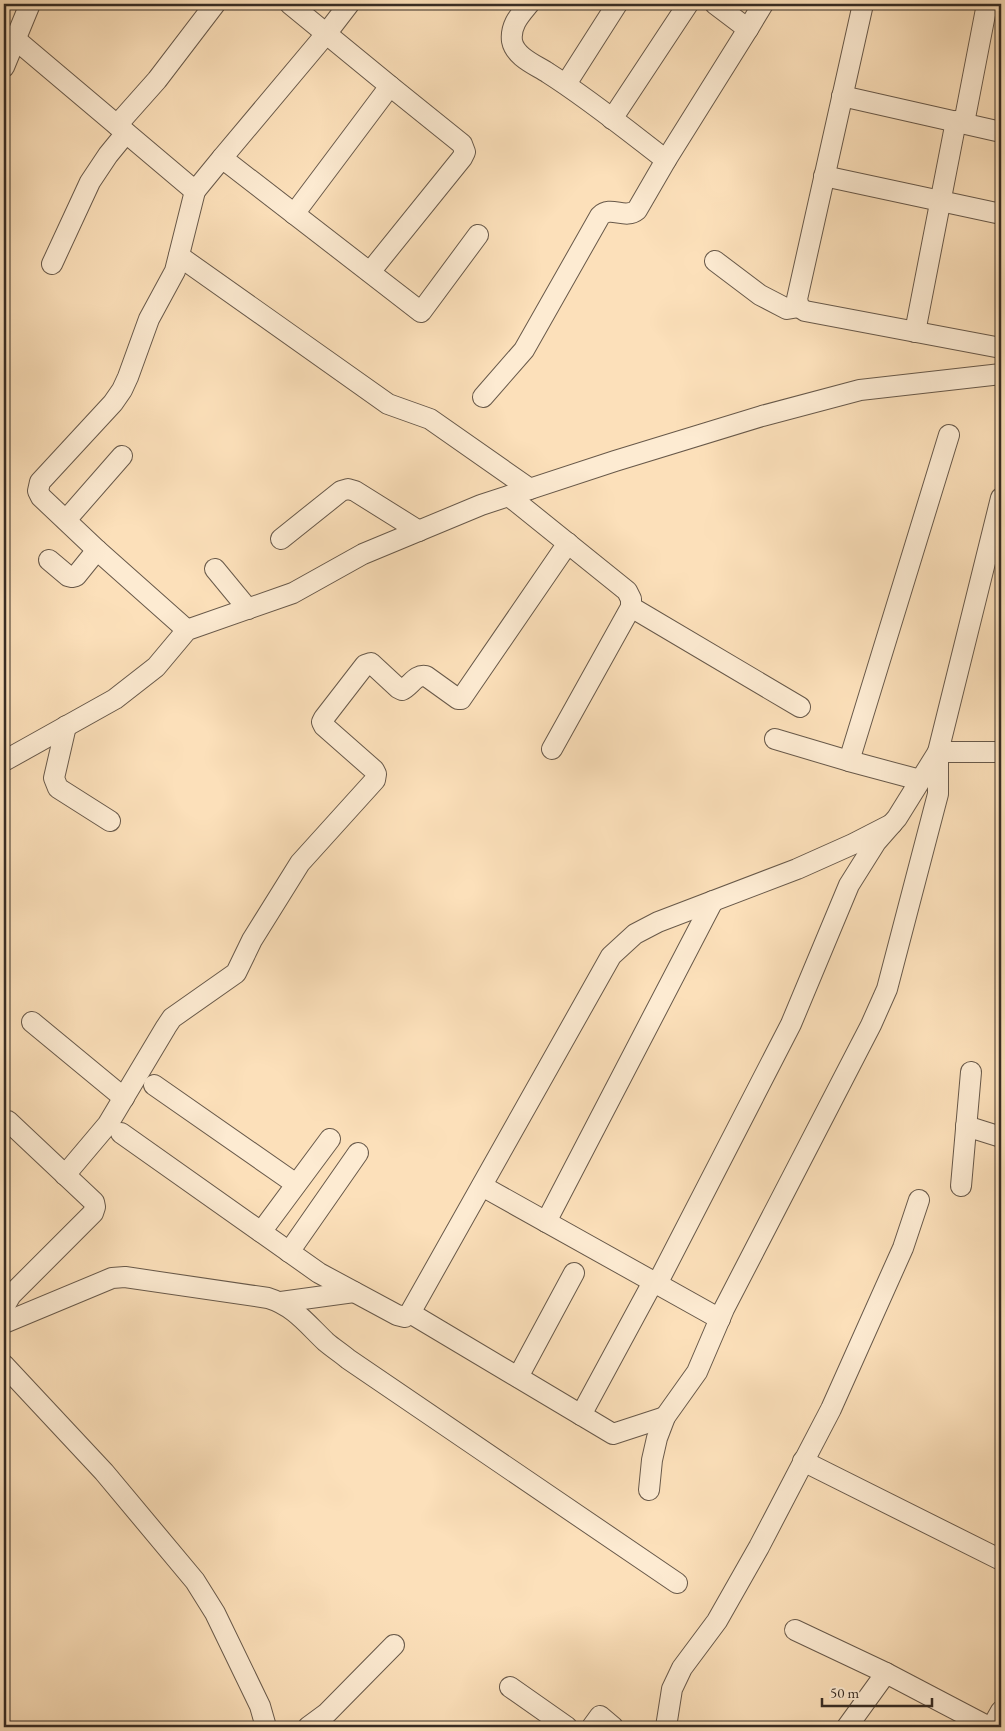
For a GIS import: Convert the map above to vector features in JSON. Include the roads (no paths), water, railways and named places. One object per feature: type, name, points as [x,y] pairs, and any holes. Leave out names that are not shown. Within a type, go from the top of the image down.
[{"type":"street","points":[[4,67],[30,4]]},
{"type":"street","points":[[52,264],[90,182],[122,129],[215,4]]},
{"type":"street","points":[[290,4],[462,144],[465,152],[370,272]]},
{"type":"street","points":[[187,630],[41,496],[38,491],[40,482],[113,403],[122,390],[146,326],[172,278],[195,191],[349,4]]},
{"type":"street","points":[[529,4],[515,22],[512,31],[512,42],[518,53],[566,84],[666,160]]},
{"type":"street","points":[[566,84],[617,4]]},
{"type":"street","points":[[612,119],[688,4]]},
{"type":"street","points":[[714,4],[748,29]]},
{"type":"street","points":[[483,397],[524,350],[600,216],[605,212],[611,211],[627,215],[636,210],[764,4]]},
{"type":"street","points":[[863,4],[797,299],[799,307],[805,311],[1001,348]]},
{"type":"street","points":[[915,332],[942,201],[987,4]]},
{"type":"street","points":[[15,40],[195,191]]},
{"type":"street","points":[[294,214],[390,86]]},
{"type":"street","points":[[842,96],[1001,132]]},
{"type":"street","points":[[222,158],[420,312],[478,235]]},
{"type":"street","points":[[824,176],[1001,214]]},
{"type":"street","points":[[179,256],[388,404],[430,419],[530,489]]},
{"type":"street","points":[[715,261],[760,295],[787,309],[799,307]]},
{"type":"street","points":[[4,761],[115,699],[156,667],[187,630],[293,592],[363,554],[481,506],[615,461],[762,416],[860,390],[1001,374]]},
{"type":"street","points":[[849,761],[949,436]]},
{"type":"street","points":[[66,520],[122,456]]},
{"type":"street","points":[[281,539],[341,491],[348,488],[419,531]]},
{"type":"street","points":[[509,496],[627,591],[631,599],[631,607],[552,749]]},
{"type":"street","points":[[650,1490],[652,1460],[657,1438],[665,1417],[697,1372],[720,1319],[871,1025],[887,988],[938,794],[938,752],[997,535],[1001,498]]},
{"type":"street","points":[[65,1175],[108,1124],[172,1018],[236,973],[252,940],[300,863],[375,780],[376,774],[374,770],[324,726],[322,722],[365,665],[371,663],[402,690],[418,676],[422,675],[458,699],[461,699],[568,543]]},
{"type":"street","points":[[49,560],[68,576],[72,577],[76,576],[98,550]]},
{"type":"street","points":[[215,569],[248,609]]},
{"type":"street","points":[[631,607],[800,707]]},
{"type":"street","points":[[66,726],[54,778],[55,783],[58,788],[110,822]]},
{"type":"street","points":[[775,739],[920,780]]},
{"type":"street","points":[[938,752],[1001,752]]},
{"type":"street","points":[[581,1415],[655,1283],[791,1024],[849,884],[876,842],[892,824],[938,752]]},
{"type":"street","points":[[121,1133],[319,1273],[398,1315],[405,1316],[410,1313],[611,956],[636,934],[658,922],[797,869],[892,824]]},
{"type":"street","points":[[546,1222],[713,901]]},
{"type":"street","points":[[32,1022],[124,1098]]},
{"type":"street","points":[[961,1186],[971,1072]]},
{"type":"street","points":[[154,1085],[296,1184]]},
{"type":"street","points":[[4,1307],[11,1296],[93,1213],[95,1207],[94,1202],[8,1121]]},
{"type":"street","points":[[966,1126],[1001,1137]]},
{"type":"street","points":[[261,1232],[330,1139]]},
{"type":"street","points":[[289,1252],[358,1153]]},
{"type":"street","points":[[482,1186],[720,1319]]},
{"type":"street","points":[[666,1727],[672,1689],[682,1668],[717,1621],[759,1547],[831,1408],[893,1272],[919,1200]]},
{"type":"street","points":[[518,1378],[574,1273]]},
{"type":"street","points":[[4,1323],[112,1278],[125,1277],[268,1298],[281,1302],[292,1309],[328,1344],[348,1359],[677,1583]]},
{"type":"street","points":[[281,1302],[354,1292]]},
{"type":"street","points":[[410,1313],[613,1434],[665,1417]]},
{"type":"street","points":[[4,1365],[104,1472],[195,1580],[215,1612],[236,1655],[260,1706],[266,1727]]},
{"type":"street","points":[[803,1461],[1001,1560]]},
{"type":"street","points":[[795,1630],[886,1673],[990,1727],[1001,1712]]},
{"type":"street","points":[[308,1727],[327,1713],[394,1645]]},
{"type":"street","points":[[847,1727],[886,1673]]},
{"type":"street","points":[[510,1687],[567,1727]]},
{"type":"street","points":[[592,1727],[600,1716],[613,1727]]}]
